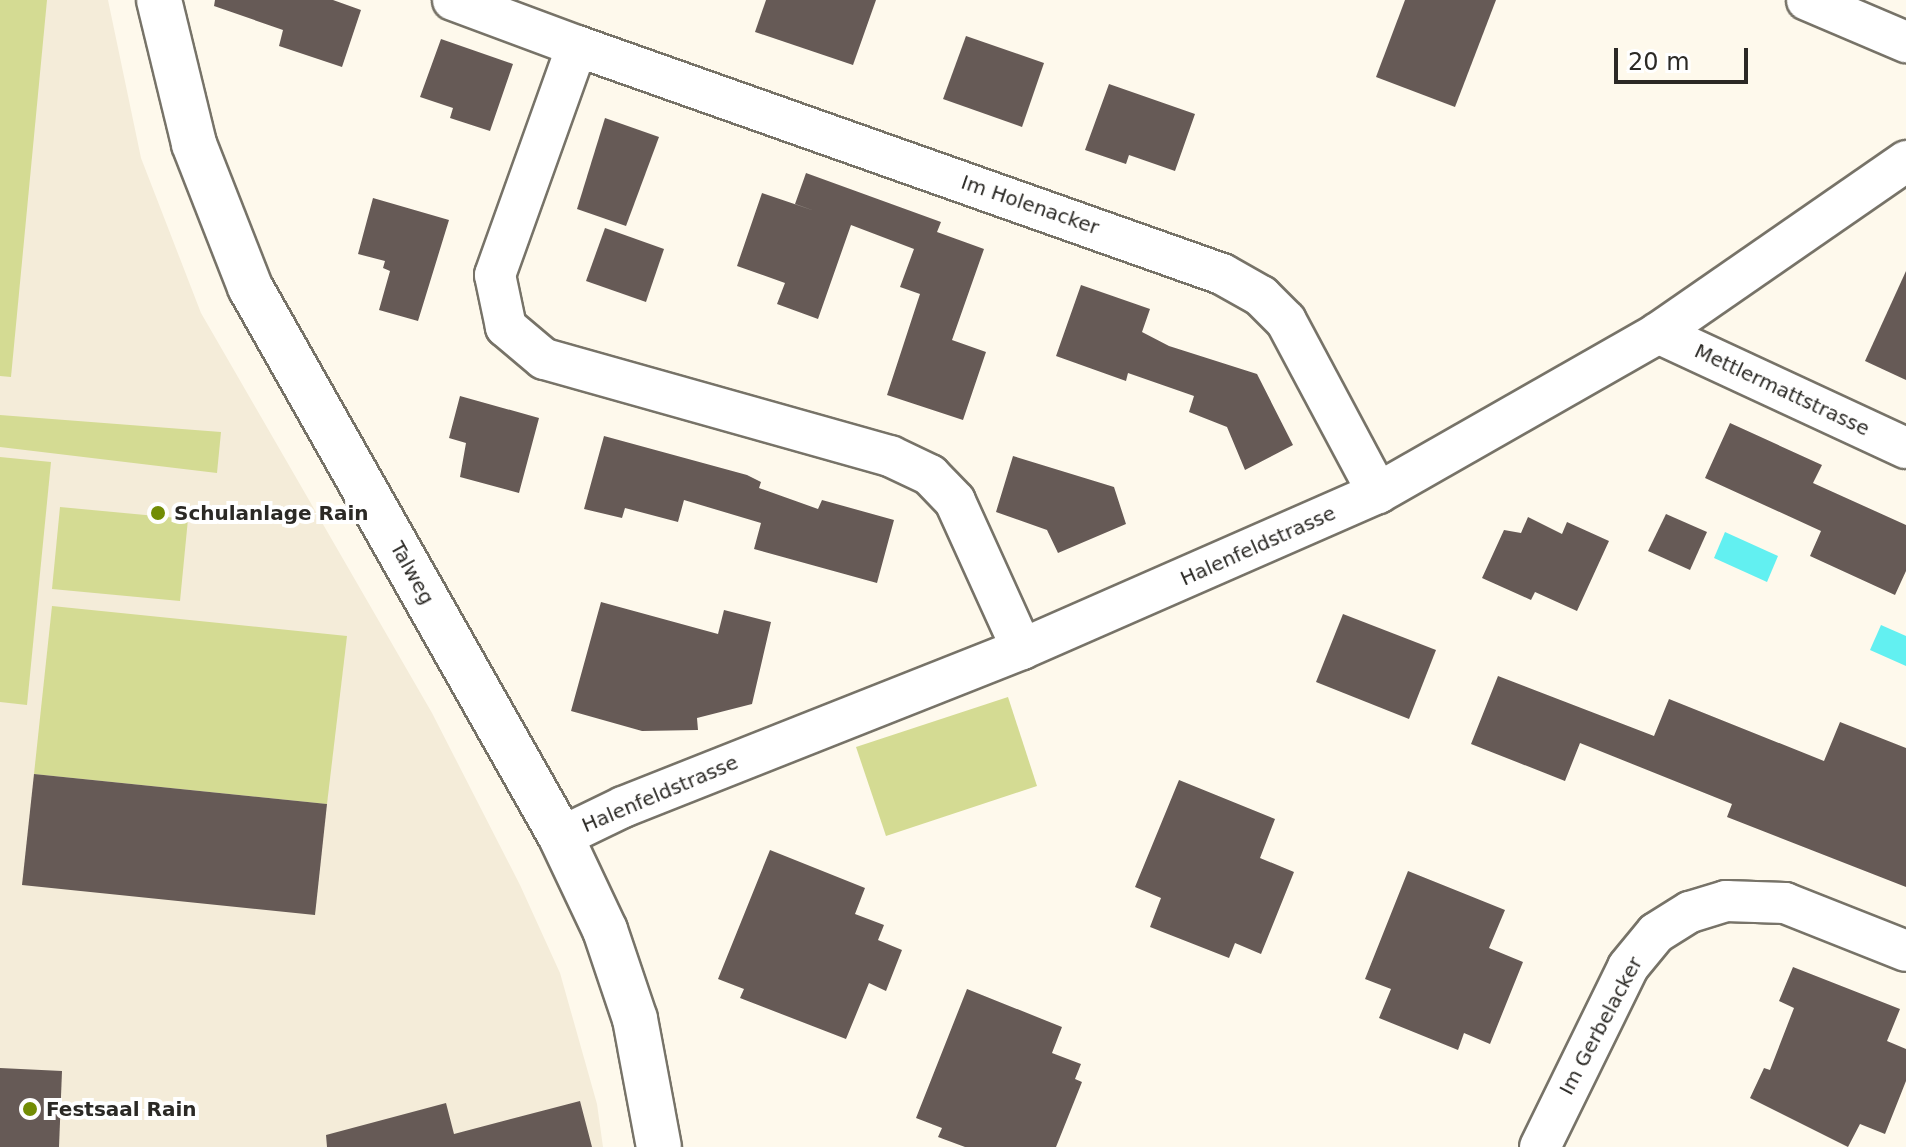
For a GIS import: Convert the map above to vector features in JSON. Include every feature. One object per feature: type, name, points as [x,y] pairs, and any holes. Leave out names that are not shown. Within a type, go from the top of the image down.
[{"type":"street","name":"Talweg","points":[[159,0],[194,144],[250,287],[561,837],[605,930],[635,1019],[659,1147]]},
{"type":"street","name":"Im Holenacker","points":[[453,0],[1235,281],[1261,296],[1286,321],[1378,493]]},
{"type":"street","points":[[1807,0],[1906,42]]},
{"type":"street","points":[[577,46],[495,275],[506,327],[544,359],[890,456],[930,475],[955,501],[1022,649]]},
{"type":"street","name":"Halenfeldstrasse","points":[[561,837],[623,807],[1022,649],[1378,493],[1658,333],[1906,161]]},
{"type":"street","name":"Mettlermattstrasse","points":[[1658,333],[1906,448]]},
{"type":"street","name":"Im Gerbelacker","points":[[1540,1147],[1628,967],[1656,933],[1690,912],[1726,901],[1785,903],[1906,951]]},
{"type":"shaded area","name":"Schulanlage Rain","points":[[0,0],[108,0],[141,158],[201,313],[432,713],[520,885],[560,973],[597,1104],[603,1147],[0,1147]]},
{"type":"green space","points":[[0,0],[47,0],[11,377],[0,376]]},
{"type":"green space","points":[[0,415],[221,432],[217,473],[0,447]]},
{"type":"green space","points":[[0,457],[51,462],[27,705],[0,702]]},
{"type":"green space","points":[[60,507],[188,519],[180,601],[52,589]]},
{"type":"green space","points":[[52,606],[347,636],[327,804],[34,774]]},
{"type":"green space","points":[[1008,697],[1037,786],[886,836],[856,747]]},
{"type":"water","points":[[1725,532],[1778,556],[1767,582],[1714,558]]},
{"type":"water","points":[[1881,625],[1906,636],[1906,666],[1870,650]]},
{"type":"building","points":[[215,0],[333,0],[361,10],[342,67],[279,46],[283,30],[214,6]]},
{"type":"building","points":[[766,0],[876,0],[853,65],[755,32]]},
{"type":"building","points":[[1405,0],[1496,0],[1455,107],[1376,77]]},
{"type":"building","points":[[966,36],[1044,63],[1022,127],[943,99]]},
{"type":"building","points":[[441,39],[513,64],[490,131],[450,118],[453,108],[420,97]]},
{"type":"building","points":[[1109,84],[1195,114],[1175,171],[1129,155],[1126,164],[1085,150]]},
{"type":"building","points":[[605,118],[659,137],[626,226],[577,209]]},
{"type":"building","points":[[806,173],[941,222],[937,232],[984,249],[952,340],[986,352],[963,420],[887,395],[920,294],[900,287],[914,249],[851,225],[818,319],[777,304],[785,283],[737,266],[762,193],[815,211],[795,204]]},
{"type":"building","points":[[373,198],[449,220],[418,321],[379,310],[390,271],[383,268],[385,261],[358,254]]},
{"type":"building","points":[[605,228],[664,249],[646,302],[586,281]]},
{"type":"building","points":[[1906,271],[1906,380],[1865,361]]},
{"type":"building","points":[[1081,285],[1150,309],[1142,332],[1169,346],[1257,374],[1293,445],[1245,470],[1227,427],[1189,412],[1194,396],[1128,373],[1126,381],[1056,356]]},
{"type":"building","points":[[460,396],[539,418],[519,493],[460,477],[466,443],[449,438]]},
{"type":"building","points":[[1730,423],[1822,465],[1813,483],[1906,525],[1906,571],[1895,595],[1810,556],[1821,531],[1705,478]]},
{"type":"building","points":[[604,436],[747,475],[761,482],[759,488],[818,509],[822,500],[894,520],[877,583],[754,549],[761,523],[684,500],[678,522],[625,508],[622,518],[584,509]]},
{"type":"building","points":[[1013,456],[1114,487],[1126,524],[1058,553],[1047,530],[996,512]]},
{"type":"building","points":[[1666,514],[1707,532],[1690,570],[1648,551]]},
{"type":"building","points":[[1528,517],[1562,534],[1567,522],[1609,541],[1577,611],[1535,592],[1531,600],[1482,578],[1504,530],[1521,533]]},
{"type":"building","points":[[601,602],[718,634],[724,610],[771,622],[752,704],[697,718],[698,730],[642,731],[571,711]]},
{"type":"building","points":[[1343,614],[1436,650],[1409,719],[1316,682]]},
{"type":"building","points":[[1498,676],[1654,736],[1669,699],[1824,761],[1840,722],[1906,748],[1906,887],[1727,817],[1732,804],[1580,743],[1565,781],[1471,744]]},
{"type":"building","points":[[34,774],[327,804],[315,915],[22,885]]},
{"type":"building","points":[[1179,780],[1275,819],[1260,858],[1294,872],[1261,954],[1235,943],[1229,958],[1150,927],[1161,898],[1135,887]]},
{"type":"building","points":[[770,850],[865,888],[855,914],[884,925],[878,940],[902,950],[886,991],[869,983],[846,1039],[740,998],[744,989],[718,979]]},
{"type":"building","points":[[1408,871],[1505,910],[1489,948],[1523,962],[1490,1044],[1464,1033],[1458,1050],[1379,1018],[1391,989],[1365,979]]},
{"type":"building","points":[[1793,967],[1900,1009],[1887,1041],[1906,1049],[1906,1081],[1885,1134],[1860,1124],[1848,1147],[1750,1098],[1764,1068],[1770,1070],[1794,1008],[1779,1001]]},
{"type":"building","points":[[967,989],[1062,1027],[1052,1053],[1081,1064],[1075,1079],[1082,1082],[1056,1147],[965,1147],[938,1137],[942,1128],[916,1118]]},
{"type":"building","name":"Festsaal Rain","points":[[0,1068],[62,1071],[59,1147],[0,1147]]},
{"type":"building","points":[[580,1101],[592,1147],[327,1147],[326,1135],[446,1103],[454,1134]]},
{"type":"place","name":"Schulanlage Rain","points":[[158,513]]},
{"type":"place","name":"Festsaal Rain","points":[[30,1109]]}]
